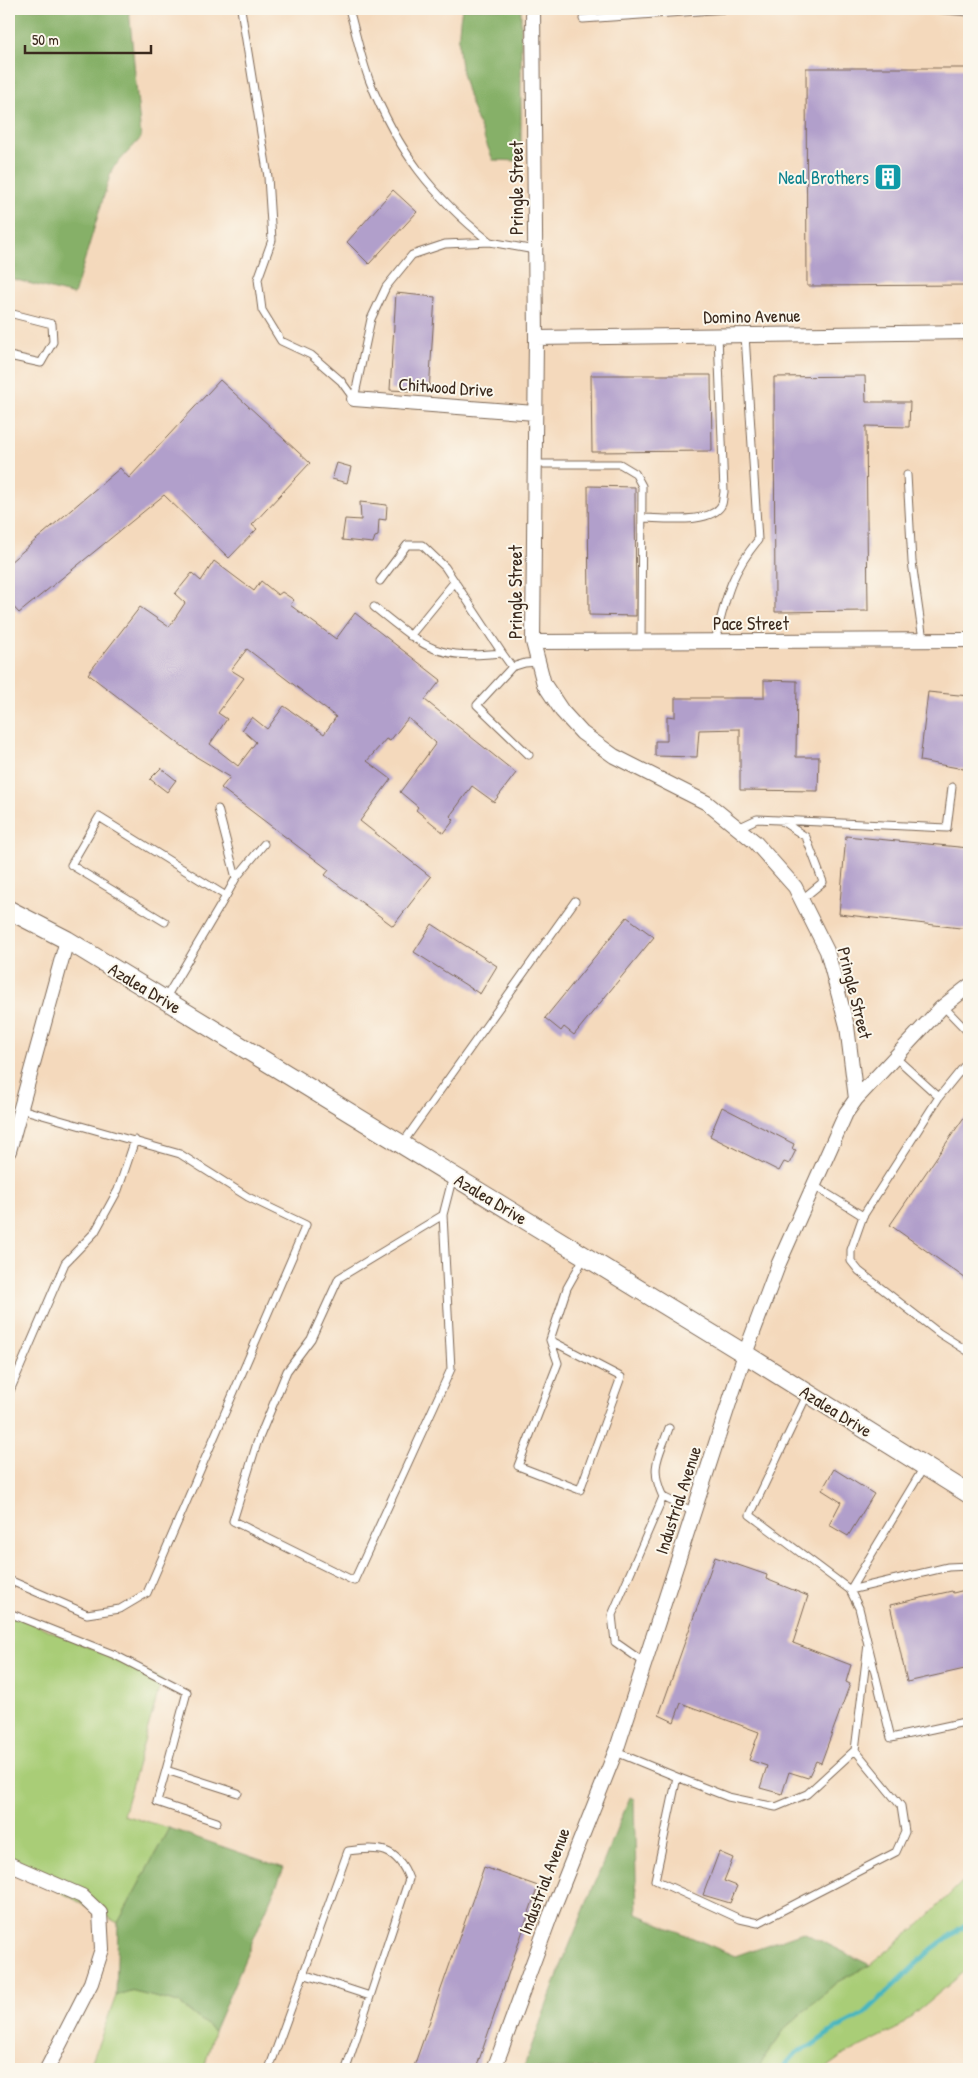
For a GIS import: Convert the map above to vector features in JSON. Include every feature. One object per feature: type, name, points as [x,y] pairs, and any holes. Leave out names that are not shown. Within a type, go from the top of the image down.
[{"type":"street","name":"Pringle Street","points":[[534,9],[536,338],[533,642],[544,684],[562,711],[582,733],[614,756],[707,803],[755,842],[788,879],[801,900],[830,960],[847,1026],[856,1099]]},
{"type":"street","name":"Domino Avenue","points":[[536,338],[969,332]]},
{"type":"street","name":"Chitwood Drive","points":[[354,399],[535,413]]},
{"type":"street","name":"Pace Street","points":[[533,642],[969,640]]},
{"type":"street","name":"Azalea Drive","points":[[9,910],[67,940],[745,1354],[969,1494]]},
{"type":"street","points":[[9,1152],[67,940]]},
{"type":"street","name":"Industrial Avenue","points":[[494,2069],[551,1914],[616,1752],[745,1354],[779,1263],[813,1185],[846,1113],[856,1099],[943,1006],[969,986]]},
{"type":"street","points":[[9,1864],[82,1896],[100,1913],[102,1949],[92,1982],[47,2069]]},
{"type":"lane","points":[[241,9],[268,177],[272,240],[258,280],[262,310],[281,341],[311,355],[341,381],[354,399]]},
{"type":"lane","points":[[349,9],[370,81],[396,137],[427,184],[460,218],[490,242]]},
{"type":"lane","points":[[583,19],[727,9]]},
{"type":"lane","points":[[933,9],[969,12]]},
{"type":"lane","points":[[354,399],[371,319],[386,287],[412,255],[445,244],[490,242],[535,250]]},
{"type":"lane","points":[[9,314],[52,324],[53,342],[42,363],[9,356]]},
{"type":"lane","points":[[642,518],[698,519],[715,512],[722,505],[724,492],[718,335]]},
{"type":"lane","points":[[715,642],[730,583],[741,561],[758,540],[745,335]]},
{"type":"lane","points":[[535,464],[620,464],[635,473],[642,486],[642,642]]},
{"type":"lane","points":[[907,475],[912,562],[923,640]]},
{"type":"lane","points":[[380,581],[407,545],[422,545],[445,567],[512,667]]},
{"type":"lane","points":[[410,636],[454,581]]},
{"type":"lane","points":[[374,607],[410,636],[431,649],[443,652],[502,652]]},
{"type":"lane","points":[[529,755],[477,705],[512,667],[538,662]]},
{"type":"lane","points":[[738,828],[757,819],[947,828],[952,787]]},
{"type":"lane","points":[[218,809],[236,878]]},
{"type":"lane","points":[[165,922],[71,865],[99,818],[226,896]]},
{"type":"lane","points":[[779,819],[806,837],[823,882],[801,900]]},
{"type":"lane","points":[[165,1000],[236,878],[264,844]]},
{"type":"lane","points":[[402,1144],[575,901]]},
{"type":"lane","points":[[943,1006],[969,1033]]},
{"type":"lane","points":[[895,1057],[939,1098]]},
{"type":"lane","points":[[969,1060],[939,1098],[863,1216],[851,1250],[850,1261],[859,1271],[932,1327],[969,1352]]},
{"type":"lane","points":[[9,1580],[87,1614],[120,1609],[147,1593],[297,1242],[306,1225],[248,1197],[180,1154],[62,1119],[20,1109]]},
{"type":"lane","points":[[9,1393],[65,1263],[95,1232],[118,1190],[135,1140]]},
{"type":"lane","points":[[442,1215],[339,1278],[311,1339],[287,1370],[257,1443],[233,1521],[354,1581],[451,1369],[442,1215],[453,1175]]},
{"type":"lane","points":[[813,1185],[863,1216]]},
{"type":"lane","points":[[550,1340],[621,1377],[580,1490],[518,1466],[558,1363],[550,1340],[567,1288],[585,1256]]},
{"type":"lane","points":[[808,1393],[750,1515],[850,1590],[859,1608],[891,1738],[969,1720]]},
{"type":"lane","points":[[646,1663],[615,1642],[612,1615],[663,1497],[654,1471],[669,1428]]},
{"type":"lane","points":[[850,1590],[924,1466]]},
{"type":"lane","points":[[663,1497],[694,1512]]},
{"type":"lane","points":[[850,1590],[948,1567],[969,1566]]},
{"type":"lane","points":[[9,1613],[115,1655],[187,1692],[157,1802],[217,1822]]},
{"type":"lane","points":[[616,1752],[728,1797],[776,1807],[807,1794],[855,1750],[868,1644]]},
{"type":"lane","points":[[678,1778],[655,1880],[740,1919],[758,1923],[896,1852],[905,1832],[901,1806],[855,1750]]},
{"type":"lane","points":[[166,1770],[238,1793]]},
{"type":"lane","points":[[269,2069],[348,1851],[371,1848],[394,1854],[405,1867],[409,1879],[346,2069]]},
{"type":"lane","points":[[303,1974],[370,1996]]},
{"type":"green space","points":[[9,9],[129,9],[141,138],[112,169],[74,295],[9,278]]},
{"type":"green space","points":[[462,9],[521,9],[521,161],[493,160],[471,104],[461,68],[459,49]]},
{"type":"green space","points":[[9,1613],[162,1679],[123,1815],[169,1828],[118,1923],[9,1864]]},
{"type":"green space","points":[[630,1797],[634,1799],[637,1914],[735,1956],[803,1932],[870,1965],[837,1982],[786,2027],[757,2069],[523,2069],[563,1961]]},
{"type":"green space","points":[[169,1828],[284,1868],[214,2031],[179,2003],[130,1991],[116,1996],[118,1923]]},
{"type":"green space","points":[[969,1875],[969,1968],[896,2029],[845,2054],[824,2069],[757,2069],[786,2027],[837,1982],[870,1965],[920,1924]]},
{"type":"green space","points":[[130,1991],[179,2003],[214,2031],[204,2069],[89,2069],[116,1996]]},
{"type":"building","name":"Neal Brothers","points":[[806,68],[969,68],[969,285],[807,286]]},
{"type":"building","points":[[393,190],[417,212],[369,264],[347,242]]},
{"type":"building","points":[[396,293],[435,297],[429,392],[390,390]]},
{"type":"building","points":[[591,375],[711,375],[712,451],[592,452]]},
{"type":"building","points":[[865,376],[866,402],[910,402],[909,427],[866,426],[868,611],[775,612],[774,377]]},
{"type":"building","points":[[220,380],[310,463],[252,525],[257,529],[229,558],[164,495],[19,613],[9,602],[9,563],[120,468],[129,478]]},
{"type":"building","points":[[337,463],[351,467],[347,483],[332,479]]},
{"type":"building","points":[[588,486],[635,487],[636,616],[589,615]]},
{"type":"building","points":[[360,502],[387,505],[386,520],[379,519],[378,536],[375,537],[373,543],[342,540],[345,519],[361,520]]},
{"type":"building","points":[[214,561],[254,591],[261,581],[278,595],[282,592],[294,600],[290,605],[336,639],[355,613],[441,680],[425,700],[516,773],[494,802],[472,786],[450,816],[454,820],[444,833],[416,810],[418,807],[400,792],[436,743],[408,718],[390,741],[386,739],[367,761],[391,779],[360,821],[431,877],[393,926],[325,875],[329,870],[221,788],[230,777],[195,756],[88,674],[140,607],[169,627],[185,603],[175,594],[192,573],[201,581]],"holes":[[[247,649],[336,717],[324,734],[284,706],[267,729],[252,717],[242,730],[256,742],[238,766],[210,744],[227,719],[218,713],[244,678],[231,670]]]},
{"type":"building","points":[[764,680],[797,681],[796,757],[819,757],[818,791],[740,790],[740,729],[699,730],[697,757],[655,756],[655,741],[667,741],[667,716],[675,717],[675,698],[764,698]]},
{"type":"building","points":[[928,692],[969,696],[969,770],[920,761]]},
{"type":"building","points":[[161,768],[176,780],[167,792],[150,779]]},
{"type":"building","points":[[846,836],[969,848],[969,929],[839,914]]},
{"type":"building","points":[[627,917],[654,937],[574,1035],[564,1027],[561,1031],[545,1018]]},
{"type":"building","points":[[432,924],[497,966],[480,994],[414,952]]},
{"type":"building","points":[[722,1107],[794,1144],[792,1149],[796,1150],[789,1164],[784,1162],[779,1171],[710,1136]]},
{"type":"building","points":[[969,1110],[969,1281],[890,1225]]},
{"type":"building","points":[[834,1469],[874,1494],[848,1536],[829,1525],[841,1502],[822,1490]]},
{"type":"building","points":[[715,1557],[767,1575],[766,1579],[808,1596],[793,1643],[851,1665],[846,1682],[850,1684],[821,1763],[816,1761],[808,1778],[789,1772],[782,1794],[760,1788],[767,1766],[749,1760],[759,1732],[681,1703],[674,1722],[659,1715]]},
{"type":"building","points":[[969,1589],[969,1668],[907,1682],[890,1605]]},
{"type":"building","points":[[719,1852],[733,1858],[724,1881],[737,1886],[730,1903],[703,1895]]},
{"type":"building","points":[[484,1867],[538,1886],[476,2069],[413,2069]]},
{"type":"waterway","points":[[782,2069],[797,2052],[811,2046],[832,2031],[864,2014],[932,1949],[969,1922]]},
{"type":"place","name":"Neal Brothers","points":[[888,177]]}]
